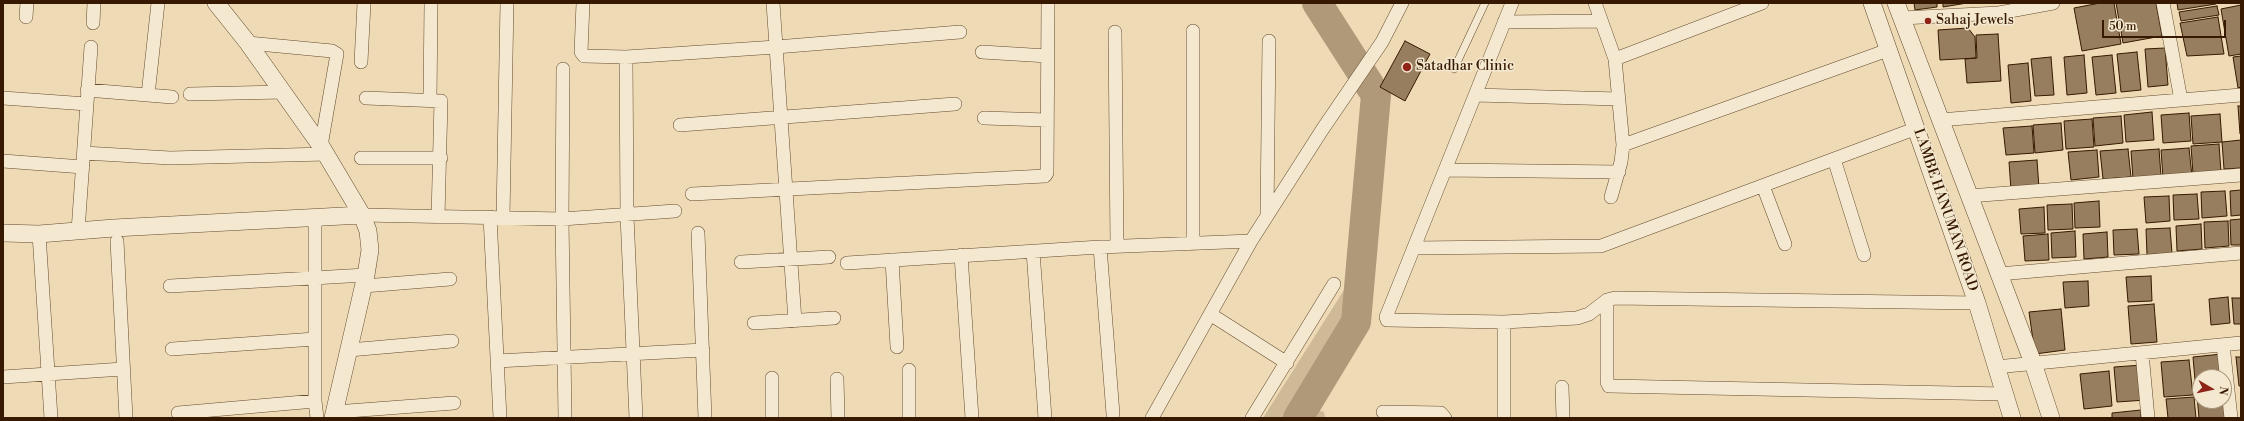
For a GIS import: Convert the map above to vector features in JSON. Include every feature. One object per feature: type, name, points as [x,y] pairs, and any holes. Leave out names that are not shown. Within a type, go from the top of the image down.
[{"type":"street","points":[[26,17],[27,3]]},
{"type":"street","points":[[93,23],[94,3]]},
{"type":"street","points":[[148,94],[158,3]]},
{"type":"street","points":[[216,3],[248,43],[323,150],[362,215],[368,231],[370,250],[365,280],[334,415],[454,404]]},
{"type":"street","points":[[361,62],[364,3]]},
{"type":"street","points":[[430,100],[431,3]]},
{"type":"street","points":[[503,217],[507,3]]},
{"type":"street","points":[[583,3],[581,54],[584,56],[626,57],[776,47],[960,32]]},
{"type":"street","points":[[774,3],[780,116],[795,321]]},
{"type":"street","points":[[692,194],[1043,177],[1047,173],[1048,3]]},
{"type":"street","points":[[1152,418],[1251,241],[1322,130],[1382,42],[1402,3]]},
{"type":"street","points":[[1512,3],[1386,317],[1387,320],[1504,322],[1577,318],[1589,314],[1608,300],[1615,298],[1977,303]]},
{"type":"street","points":[[1595,3],[1615,59],[1623,145],[1619,172],[1611,197]]},
{"type":"street","points":[[1615,59],[1762,3]]},
{"type":"street","name":"LAMBE HANUMAN ROAD","points":[[1872,3],[1977,303],[2012,418]]},
{"type":"street","points":[[2051,418],[2033,363],[1899,10],[1971,9],[2013,12],[2053,3]]},
{"type":"street","points":[[2163,3],[2181,100]]},
{"type":"street","points":[[1504,22],[1601,21]]},
{"type":"street","points":[[1115,32],[1117,246]]},
{"type":"street","points":[[1193,32],[1193,244]]},
{"type":"street","points":[[1268,216],[1269,41]]},
{"type":"street","points":[[248,43],[332,51],[337,54],[323,150]]},
{"type":"street","points":[[78,231],[91,47]]},
{"type":"street","points":[[1623,145],[1888,50]]},
{"type":"street","points":[[982,52],[1048,56]]},
{"type":"street","points":[[626,57],[627,216],[636,418]]},
{"type":"street","points":[[563,69],[562,219],[565,418]]},
{"type":"street","points":[[87,90],[172,97]]},
{"type":"street","points":[[190,94],[283,92]]},
{"type":"street","points":[[1475,95],[1618,99]]},
{"type":"street","points":[[1940,120],[2241,95]]},
{"type":"street","points":[[3,98],[87,104]]},
{"type":"street","points":[[366,98],[438,100],[442,103],[438,217]]},
{"type":"street","points":[[680,125],[780,116],[955,104]]},
{"type":"street","points":[[984,118],[1047,120]]},
{"type":"street","points":[[1414,248],[1601,246],[1917,128]]},
{"type":"street","points":[[84,153],[170,158],[323,150]]},
{"type":"street","points":[[362,158],[441,158]]},
{"type":"street","points":[[1834,159],[1864,255]]},
{"type":"street","points":[[3,161],[83,167]]},
{"type":"street","points":[[1445,170],[1619,172]]},
{"type":"street","points":[[1969,196],[2241,175]]},
{"type":"street","points":[[1763,186],[1785,244]]},
{"type":"street","points":[[3,233],[39,234],[362,215],[562,219],[627,216],[675,211]]},
{"type":"street","points":[[315,217],[315,401],[317,418]]},
{"type":"street","points":[[490,217],[500,418]]},
{"type":"street","points":[[698,233],[705,418]]},
{"type":"street","points":[[39,234],[51,418]]},
{"type":"street","points":[[117,241],[126,418]]},
{"type":"street","points":[[848,264],[1033,250],[1251,241]]},
{"type":"street","points":[[1100,247],[1113,414]]},
{"type":"street","points":[[1033,250],[1045,418]]},
{"type":"street","points":[[1999,274],[2241,253]]},
{"type":"street","points":[[961,255],[972,418]]},
{"type":"street","points":[[741,262],[829,257]]},
{"type":"street","points":[[892,260],[897,347]]},
{"type":"street","points":[[170,286],[316,278],[365,280],[450,280]]},
{"type":"street","points":[[1252,418],[1334,284]]},
{"type":"street","points":[[1608,300],[1607,382],[1609,386],[2004,394]]},
{"type":"street","points":[[1210,314],[1287,363]]},
{"type":"street","points":[[754,323],[834,318]]},
{"type":"street","points":[[1504,322],[1504,418]]},
{"type":"street","points":[[172,349],[315,339]]},
{"type":"street","points":[[349,350],[452,341]]},
{"type":"street","points":[[1996,368],[2033,363],[2241,343]]},
{"type":"street","points":[[2223,345],[2231,418]]},
{"type":"street","points":[[497,361],[703,350]]},
{"type":"street","points":[[2142,353],[2148,418]]},
{"type":"street","points":[[3,377],[123,369]]},
{"type":"street","points":[[909,370],[909,418]]},
{"type":"street","points":[[772,378],[772,418]]},
{"type":"street","points":[[837,379],[838,418]]},
{"type":"street","points":[[1562,387],[1563,418]]},
{"type":"street","points":[[178,413],[315,401]]},
{"type":"street","points":[[1383,412],[1442,413],[1445,418]]},
{"type":"lane","points":[[1454,69],[1485,3]]},
{"type":"shaded area","points":[[1344,290],[1357,302],[1293,418],[1263,418]]},
{"type":"shaded area","points":[[1309,408],[1324,412],[1325,418],[1304,418]]},
{"type":"building","points":[[1914,3],[1937,3],[1937,7],[1915,10]]},
{"type":"building","points":[[1943,3],[1967,3],[1943,7]]},
{"type":"building","points":[[2100,3],[2114,3],[2121,44],[2082,51],[2074,8]]},
{"type":"building","points":[[2116,3],[2156,3],[2162,36],[2123,43]]},
{"type":"building","points":[[2177,3],[2216,3],[2216,4],[2178,10]]},
{"type":"building","points":[[2241,5],[2241,54],[2229,56],[2221,9]]},
{"type":"building","points":[[2217,6],[2219,15],[2181,21],[2179,12]]},
{"type":"building","points":[[2218,17],[2224,54],[2187,56],[2180,23]]},
{"type":"building","points":[[1968,28],[1975,37],[1976,58],[1940,60],[1938,30]]},
{"type":"building","points":[[1998,34],[2001,81],[1967,83],[1965,59],[1977,58],[1976,35]]},
{"type":"building","points":[[1405,41],[1430,54],[1405,101],[1380,87]]},
{"type":"building","points":[[2165,48],[2168,85],[2148,87],[2145,49]]},
{"type":"building","points":[[2137,52],[2141,90],[2121,92],[2117,54]]},
{"type":"building","points":[[2084,55],[2087,93],[2067,95],[2064,57]]},
{"type":"building","points":[[2112,55],[2116,93],[2096,95],[2092,57]]},
{"type":"building","points":[[2241,56],[2241,87],[2238,88],[2233,57]]},
{"type":"building","points":[[2051,57],[2054,95],[2035,96],[2031,59]]},
{"type":"building","points":[[2028,63],[2031,101],[2011,103],[2008,65]]},
{"type":"building","points":[[2238,106],[2241,106],[2241,134],[2240,134]]},
{"type":"building","points":[[2152,112],[2154,140],[2126,142],[2124,115]]},
{"type":"building","points":[[2189,113],[2191,141],[2163,143],[2161,115]]},
{"type":"building","points":[[2220,114],[2222,142],[2193,144],[2191,116]]},
{"type":"building","points":[[2121,116],[2123,143],[2095,146],[2093,118]]},
{"type":"building","points":[[2092,119],[2094,147],[2066,149],[2064,121]]},
{"type":"building","points":[[2061,123],[2063,150],[2035,153],[2033,125]]},
{"type":"building","points":[[2032,126],[2034,153],[2006,155],[2003,128]]},
{"type":"building","points":[[2241,140],[2241,168],[2224,169],[2222,142]]},
{"type":"building","points":[[2219,144],[2221,172],[2193,174],[2191,146]]},
{"type":"building","points":[[2189,148],[2192,176],[2163,178],[2161,150]]},
{"type":"building","points":[[2128,149],[2131,177],[2103,179],[2100,151]]},
{"type":"building","points":[[2159,149],[2161,176],[2133,179],[2131,151]]},
{"type":"building","points":[[2097,150],[2099,177],[2071,180],[2068,152]]},
{"type":"building","points":[[2037,160],[2039,188],[2011,190],[2009,162]]},
{"type":"building","points":[[2241,190],[2241,215],[2231,216],[2230,191]]},
{"type":"building","points":[[2225,191],[2227,216],[2202,218],[2201,192]]},
{"type":"building","points":[[2197,194],[2199,219],[2174,220],[2173,195]]},
{"type":"building","points":[[2169,196],[2170,221],[2146,223],[2144,197]]},
{"type":"building","points":[[2099,201],[2100,227],[2075,228],[2074,203]]},
{"type":"building","points":[[2072,204],[2073,229],[2048,230],[2047,205]]},
{"type":"building","points":[[2044,207],[2045,233],[2021,234],[2019,209]]},
{"type":"building","points":[[2241,219],[2241,245],[2231,245],[2230,220]]},
{"type":"building","points":[[2228,221],[2229,246],[2205,248],[2204,222]]},
{"type":"building","points":[[2201,224],[2202,249],[2177,251],[2176,226]]},
{"type":"building","points":[[2170,228],[2172,253],[2147,255],[2146,229]]},
{"type":"building","points":[[2137,229],[2139,254],[2114,255],[2113,230]]},
{"type":"building","points":[[2075,231],[2076,257],[2052,258],[2051,233]]},
{"type":"building","points":[[2107,232],[2108,257],[2084,259],[2083,234]]},
{"type":"building","points":[[2048,234],[2049,260],[2025,261],[2023,236]]},
{"type":"building","points":[[2151,276],[2152,301],[2128,302],[2126,277]]},
{"type":"building","points":[[2088,281],[2089,306],[2065,308],[2063,282]]},
{"type":"building","points":[[2228,297],[2230,323],[2211,325],[2209,299]]},
{"type":"building","points":[[2232,298],[2241,298],[2241,324],[2234,324]]},
{"type":"building","points":[[2154,304],[2157,342],[2131,344],[2128,306]]},
{"type":"building","points":[[2061,309],[2065,350],[2035,354],[2029,312]]},
{"type":"building","points":[[2222,354],[2223,369],[2194,369],[2193,357]]},
{"type":"building","points":[[2236,357],[2241,357],[2241,386],[2239,386]]},
{"type":"building","points":[[2189,360],[2192,395],[2164,397],[2161,362]]},
{"type":"building","points":[[2143,365],[2146,400],[2117,402],[2114,367]]},
{"type":"building","points":[[2109,371],[2112,406],[2084,409],[2080,374]]},
{"type":"building","points":[[2192,397],[2192,409],[2195,409],[2196,418],[2168,418],[2166,399]]},
{"type":"building","points":[[2198,409],[2226,409],[2228,418],[2199,418]]},
{"type":"building","points":[[2141,410],[2141,418],[2112,418],[2112,413]]},
{"type":"waterway","points":[[1298,418],[1356,322],[1376,95],[1317,3]]},
{"type":"place","name":"Sahaj Jewels","points":[[1928,21]]},
{"type":"place","name":"Satadhar Clinic","points":[[1407,67]]}]
